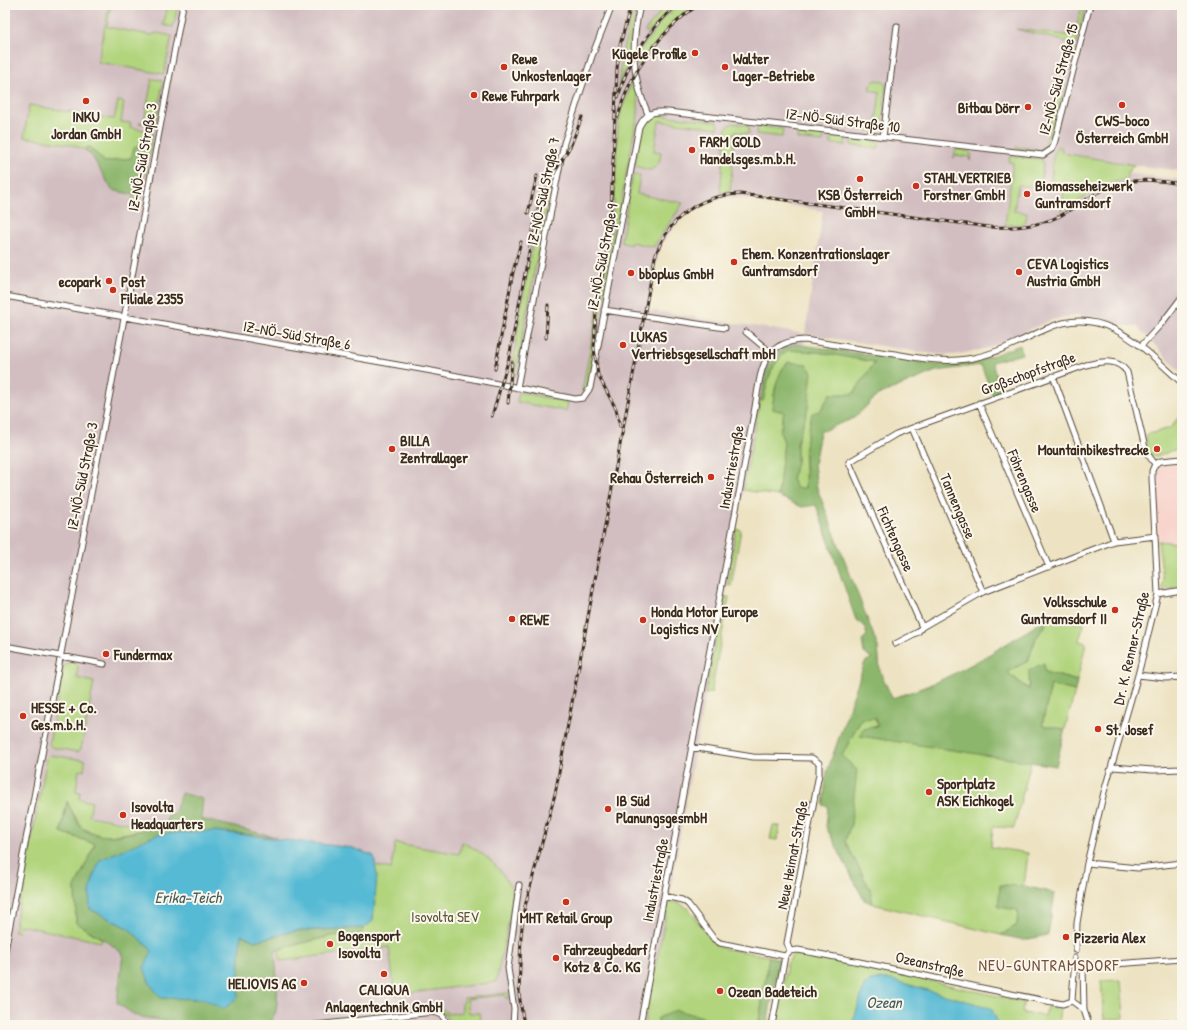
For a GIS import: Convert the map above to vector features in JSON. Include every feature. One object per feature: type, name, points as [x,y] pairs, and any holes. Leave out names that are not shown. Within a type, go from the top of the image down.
[{"type":"street","name":"IZ-NÖ-Süd Straße 3","points":[[5,951],[182,5]]},
{"type":"street","name":"IZ-NÖ-Süd Straße 7","points":[[517,388],[564,143],[592,56],[612,5]]},
{"type":"street","points":[[640,5],[635,32],[633,57],[643,101],[648,114]]},
{"type":"street","name":"IZ-NÖ-Süd Straße 15","points":[[1043,155],[1052,149],[1055,141],[1090,5]]},
{"type":"street","points":[[883,137],[897,26]]},
{"type":"street","name":"IZ-NÖ-Süd Straße 10","points":[[648,114],[668,112],[1043,155]]},
{"type":"street","name":"IZ-NÖ-Süd Straße 9","points":[[583,398],[590,388],[639,127],[643,119],[648,114]]},
{"type":"street","name":"IZ-NÖ-Süd Straße 6","points":[[5,296],[125,316],[575,399],[583,398]]},
{"type":"street","points":[[1141,346],[1162,323],[1182,297]]},
{"type":"street","points":[[604,310],[725,328]]},
{"type":"street","points":[[746,332],[770,352],[779,345],[792,340],[805,340],[927,359],[967,359],[1008,347],[1048,328],[1068,321],[1088,321],[1105,324],[1118,330],[1141,346],[1182,383]]},
{"type":"street","name":"Industriestraße","points":[[640,1025],[754,413],[764,363],[770,352]]},
{"type":"street","name":"Großschopfstraße","points":[[849,462],[896,434],[1053,376],[1098,362],[1112,362],[1122,365],[1128,372],[1146,452],[1155,464]]},
{"type":"street","points":[[1053,376],[1114,541]]},
{"type":"street","name":"Föhrengasse","points":[[979,403],[1049,567]]},
{"type":"street","name":"Tannengasse","points":[[912,428],[983,592]]},
{"type":"street","points":[[1155,464],[1161,461],[1182,459]]},
{"type":"street","name":"Fichtengasse","points":[[849,462],[922,627]]},
{"type":"street","name":"Dr. K. Renner-Straße","points":[[1076,950],[1077,923],[1086,863],[1104,792],[1113,767],[1138,676],[1158,594],[1152,479],[1152,471],[1155,464]]},
{"type":"street","points":[[895,644],[918,632],[922,627],[983,592],[1114,541],[1156,536]]},
{"type":"street","points":[[1158,594],[1182,590]]},
{"type":"street","points":[[5,646],[104,664]]},
{"type":"street","points":[[1138,676],[1164,678],[1182,677]]},
{"type":"street","name":"Neue Heimat-Straße","points":[[692,748],[784,759],[812,758],[819,763],[819,774],[787,943],[790,951]]},
{"type":"street","points":[[1113,767],[1153,770],[1182,769]]},
{"type":"street","points":[[1086,863],[1138,868],[1182,863]]},
{"type":"street","points":[[512,1025],[514,1009],[508,968],[518,885]]},
{"type":"street","points":[[664,896],[682,900],[688,904],[714,939],[720,943],[785,956]]},
{"type":"street","name":"Ozeanstraße","points":[[790,951],[798,950],[876,964],[997,992],[1063,1004],[1072,1001]]},
{"type":"street","points":[[772,1025],[785,956],[790,951]]},
{"type":"street","points":[[1076,958],[1072,1001],[1084,1010]]},
{"type":"street","points":[[1075,967],[1182,959]]},
{"type":"street","points":[[1083,966],[1084,1010],[1089,1025]]},
{"type":"street","points":[[311,1025],[433,1012],[442,1015],[448,1025]]},
{"type":"street","points":[[1145,1025],[1182,1022]]},
{"type":"shaded area","points":[[5,5],[1182,5],[1182,171],[1134,165],[1127,173],[1182,180],[1182,374],[1137,326],[1125,326],[1102,318],[1078,315],[1051,320],[988,348],[955,355],[932,354],[805,334],[804,344],[795,344],[780,350],[767,368],[694,755],[668,904],[644,1025],[5,1025]],"holes":[[[728,197],[759,200],[823,211],[805,334],[647,310],[656,263],[661,246],[666,237],[680,220],[688,213],[707,202]]]},
{"type":"shaded area","points":[[1182,463],[1182,543],[1158,541],[1155,477],[1162,466]]},
{"type":"green space","points":[[109,5],[111,5],[107,27],[151,35],[157,33],[172,36],[164,74],[98,62]]},
{"type":"green space","points":[[168,5],[178,5],[173,27],[163,25]]},
{"type":"green space","points":[[634,5],[637,5],[630,40],[630,60],[623,74],[618,92],[622,54]]},
{"type":"green space","points":[[660,5],[675,5],[648,33],[645,31],[660,13],[658,12]]},
{"type":"green space","points":[[680,5],[694,5],[673,23],[638,67],[637,54],[663,19]]},
{"type":"green space","points":[[1082,5],[1086,5],[1070,68],[1065,72],[1072,43],[1016,29],[1074,36]]},
{"type":"green space","points":[[152,79],[161,80],[163,83],[156,123],[153,125],[139,123],[144,122]]},
{"type":"green space","points":[[633,79],[637,98],[638,115],[588,383],[584,392],[582,392],[612,234],[618,125],[621,111]]},
{"type":"green space","points":[[876,80],[884,81],[886,86],[882,125],[881,129],[876,133],[867,131],[864,127],[867,124],[875,124],[876,122],[880,92],[869,90],[871,84]]},
{"type":"green space","points":[[1058,81],[1065,83],[1065,86],[1049,146],[1042,151],[1030,152],[1018,150],[1016,147],[1040,150],[1046,146]]},
{"type":"green space","points":[[118,101],[124,102],[121,122],[131,123],[130,127],[153,132],[142,195],[138,200],[133,200],[134,195],[139,188],[144,135],[131,158],[105,162],[89,146],[85,150],[73,145],[24,137],[29,105],[114,119]]},
{"type":"green space","points":[[657,115],[716,121],[719,128],[659,121],[654,151],[661,152],[659,163],[653,169],[648,170],[636,166],[635,162],[637,148],[642,128],[651,118]]},
{"type":"green space","points":[[732,123],[748,125],[749,134],[735,132],[730,191],[720,193],[726,128]]},
{"type":"green space","points":[[758,126],[783,129],[782,137],[756,134]]},
{"type":"green space","points":[[797,131],[824,134],[823,142],[797,139]]},
{"type":"green space","points":[[144,135],[148,135],[139,188],[134,195],[112,190],[92,156],[85,150],[88,146],[105,162],[131,158],[134,148],[140,145]]},
{"type":"green space","points":[[831,136],[845,137],[846,145],[831,144]]},
{"type":"green space","points":[[854,137],[876,140],[880,144],[878,148],[851,145]]},
{"type":"green space","points":[[1057,146],[1062,148],[1062,153],[1134,165],[1127,173],[1127,179],[1110,183],[1061,211],[1065,185],[1051,183],[1053,157]]},
{"type":"green space","points":[[956,149],[968,151],[971,154],[970,161],[969,157],[955,155],[953,159]]},
{"type":"green space","points":[[1010,156],[1042,159],[1041,185],[1039,187],[1018,185],[1014,211],[1027,213],[1025,224],[1005,225],[1013,163],[1009,162]]},
{"type":"green space","points":[[635,175],[640,175],[637,194],[683,203],[654,247],[631,242],[630,245],[621,242],[632,178]]},
{"type":"green space","points":[[551,182],[515,377],[513,373],[515,349],[530,254],[542,206]]},
{"type":"green space","points":[[795,344],[937,365],[981,360],[1020,345],[1022,354],[992,362],[1001,393],[993,396],[981,365],[936,371],[878,395],[854,418],[820,432],[814,464],[817,488],[878,647],[880,671],[892,698],[953,674],[991,653],[1046,619],[1045,626],[1036,638],[1028,661],[1007,672],[1029,690],[1029,670],[1044,663],[1045,672],[1077,681],[1075,691],[1051,685],[1042,725],[1065,729],[1056,766],[860,736],[863,729],[878,726],[875,718],[861,719],[842,756],[857,770],[851,824],[845,841],[870,889],[873,904],[864,900],[826,827],[828,807],[823,805],[827,772],[865,662],[872,658],[864,653],[862,640],[867,635],[864,626],[856,620],[816,505],[802,507],[778,496],[784,442],[780,432],[784,412],[772,409],[778,378],[784,367],[788,362],[806,364],[812,372],[808,408],[797,443],[797,462],[792,479],[796,488],[805,488],[805,447],[812,413],[820,411],[830,394],[853,394],[875,362],[817,352],[788,350],[773,367],[768,379],[763,401],[760,400],[766,373],[773,359],[785,348]]},
{"type":"green space","points":[[788,350],[817,352],[875,362],[853,395],[830,394],[808,435],[806,442],[804,458],[805,488],[796,489],[792,479],[797,462],[797,443],[808,408],[782,369],[775,388],[772,408],[784,412],[780,432],[784,442],[778,496],[743,490],[760,400],[763,401],[771,372],[777,361]]},
{"type":"green space","points":[[519,392],[568,402],[566,411],[517,402]]},
{"type":"green space","points":[[1182,413],[1182,449],[1170,451],[1160,456],[1152,456],[1147,452],[1146,435],[1170,428]]},
{"type":"green space","points":[[736,529],[741,530],[731,586],[727,585]]},
{"type":"green space","points":[[1158,541],[1179,543],[1182,587],[1161,589],[1163,580]]},
{"type":"green space","points":[[724,597],[729,597],[711,693],[705,694]]},
{"type":"green space","points":[[1052,614],[1084,624],[1079,641],[1086,643],[1077,681],[1045,672],[1044,663],[1030,690],[1007,672],[1028,661],[1036,638],[1045,626],[1046,619]]},
{"type":"green space","points":[[74,661],[78,666],[77,678],[94,682],[81,749],[78,752],[51,747],[49,744],[63,668],[67,663]]},
{"type":"green space","points":[[1051,685],[1075,691],[1065,729],[1042,726]]},
{"type":"green space","points":[[875,718],[878,726],[863,729],[860,735],[1031,761],[1014,828],[993,827],[991,847],[1028,853],[1024,886],[1000,885],[1018,910],[1017,925],[1001,935],[873,904],[870,889],[845,841],[851,824],[841,756],[861,719]]},
{"type":"green space","points":[[50,755],[85,760],[84,771],[79,770],[76,791],[80,792],[79,799],[92,802],[89,816],[154,828],[104,837],[82,828],[67,802],[61,832],[95,844],[75,888],[76,923],[102,939],[101,942],[19,925],[18,932],[14,931],[47,758]]},
{"type":"green space","points":[[181,793],[203,799],[201,819],[276,837],[213,831],[100,860],[92,884],[90,909],[129,929],[152,950],[161,998],[203,999],[238,997],[240,934],[255,941],[294,931],[364,928],[361,934],[331,936],[275,950],[277,1003],[270,1025],[188,1025],[136,1016],[117,1003],[123,954],[108,942],[76,923],[75,888],[95,844],[61,832],[67,801],[82,828],[91,833],[111,836],[134,832],[165,823],[169,814],[175,813]]},
{"type":"green space","points":[[773,825],[780,826],[777,840],[770,839]]},
{"type":"green space","name":"Isovolta SEV","points":[[462,842],[487,857],[500,870],[514,895],[496,982],[395,995],[389,947],[280,961],[279,949],[331,936],[331,855],[391,869],[395,843],[459,854]]},
{"type":"green space","points":[[1000,885],[1024,886],[1055,893],[1048,935],[1024,940],[1001,935],[1017,925],[1018,910],[998,907]]},
{"type":"green space","points":[[671,902],[679,903],[686,907],[708,936],[721,948],[769,956],[759,1021],[755,1025],[719,1025],[707,1018],[658,1018],[658,1025],[644,1025],[668,904]]},
{"type":"green space","name":"Ozean Badeteich","points":[[797,954],[845,962],[854,966],[855,964],[1024,1002],[1022,1013],[1045,1016],[1047,1006],[1060,1009],[1058,1025],[779,1025],[776,1024],[787,964],[792,956]]},
{"type":"green space","points":[[769,956],[779,959],[767,1025],[755,1025],[759,1021]]},
{"type":"green space","points":[[1121,980],[1124,1018],[1104,1020],[1101,981]]},
{"type":"green space","points":[[508,993],[510,996],[507,999],[505,995],[467,999],[469,1013],[479,1013],[481,1025],[451,1025],[445,1014],[433,1009],[433,1006],[441,1008],[449,1014],[462,1012],[462,1002],[464,1002],[464,998]]},
{"type":"green space","points":[[676,1010],[707,1018],[719,1025],[658,1025],[658,1018]]},
{"type":"water","name":"Erika-Teich","points":[[213,831],[353,848],[374,856],[377,876],[373,921],[364,928],[294,931],[255,941],[241,934],[238,997],[224,1009],[203,999],[161,998],[150,984],[144,968],[152,950],[129,929],[90,909],[90,890],[93,878],[100,860],[158,834]]},
{"type":"water","name":"Ozean","points":[[877,979],[892,980],[991,1008],[999,1025],[852,1025],[865,984]]},
{"type":"railway","points":[[620,427],[616,409],[598,375],[594,348],[596,310],[610,234],[617,68],[620,45],[631,5]]},
{"type":"railway","points":[[618,97],[627,71],[640,46],[657,25],[677,5]]},
{"type":"railway","points":[[618,117],[630,85],[648,54],[672,27],[698,5]]},
{"type":"railway","points":[[492,416],[509,358],[536,215],[547,185],[571,145],[582,117]]},
{"type":"railway","points":[[528,213],[537,176]]},
{"type":"railway","points":[[524,1025],[519,994],[521,936],[524,910],[555,794],[655,257],[668,231],[677,221],[698,204],[725,195],[740,194],[989,227],[1007,227],[1034,225],[1051,220],[1097,193],[1113,185],[1129,181],[1144,180],[1182,184]]},
{"type":"railway","points":[[495,369],[513,272],[521,242]]},
{"type":"railway","points":[[546,338],[548,305]]},
{"type":"railway","points":[[508,403],[512,362]]},
{"type":"place","name":"Kügele Profile","points":[[695,53]]},
{"type":"place","name":"Rewe Unkostenlager","points":[[504,67]]},
{"type":"place","name":"Walter Lager-Betriebe","points":[[725,67]]},
{"type":"place","name":"Rewe Fuhrpark","points":[[474,95]]},
{"type":"place","name":"INKU Jordan GmbH","points":[[86,101]]},
{"type":"place","name":"CWS-boco Österreich GmbH","points":[[1122,105]]},
{"type":"place","name":"Bitbau Dörr","points":[[1028,107]]},
{"type":"place","name":"FARM GOLD Handelsges.m.b.H.","points":[[692,150]]},
{"type":"place","name":"KSB Österreich GmbH","points":[[860,179]]},
{"type":"place","name":"STAHLVERTRIEB Forstner GmbH","points":[[916,186]]},
{"type":"place","name":"Biomasseheizwerk Guntramsdorf","points":[[1027,194]]},
{"type":"place","name":"Ehem. Konzentrationslager Guntramsdorf","points":[[734,262]]},
{"type":"place","name":"CEVA Logistics Austria GmbH","points":[[1019,272]]},
{"type":"place","name":"bboplus GmbH","points":[[631,273]]},
{"type":"place","name":"ecopark","points":[[109,281]]},
{"type":"place","name":"Post Filiale 2355","points":[[113,290]]},
{"type":"place","name":"LUKAS Vertriebsgesellschaft mbH","points":[[623,345]]},
{"type":"place","name":"BILLA Zentrallager","points":[[392,449]]},
{"type":"place","name":"Mountainbikestrecke","points":[[1157,449]]},
{"type":"place","name":"Rehau Österreich","points":[[711,477]]},
{"type":"place","name":"Volksschule Guntramsdorf II","points":[[1115,610]]},
{"type":"place","name":"REWE","points":[[512,619]]},
{"type":"place","name":"Honda Motor Europe Logistics NV","points":[[643,620]]},
{"type":"place","name":"Fundermax","points":[[106,654]]},
{"type":"place","name":"HESSE + Co. Ges.m.b.H.","points":[[23,716]]},
{"type":"place","name":"St. Josef","points":[[1098,729]]},
{"type":"place","name":"Sportplatz ASK Eichkogel","points":[[929,792]]},
{"type":"place","name":"IB Süd PlanungsgesmbH","points":[[608,809]]},
{"type":"place","name":"Isovolta Headquarters","points":[[123,815]]},
{"type":"place","name":"MHT Retail Group","points":[[566,902]]},
{"type":"place","name":"Pizzeria Alex","points":[[1066,937]]},
{"type":"place","name":"Bogensport Isovolta","points":[[330,944]]},
{"type":"place","name":"Fahrzeugbedarf Kotz & Co. KG","points":[[556,958]]},
{"type":"place","name":"CALIQUA Anlagentechnik GmbH","points":[[384,974]]},
{"type":"place","name":"HELIOVIS AG","points":[[304,983]]},
{"type":"place","name":"Ozean Badeteich","points":[[720,991]]},
{"type":"district","name":"NEU-GUNTRAMSDORF","points":[[1049,965]]}]
